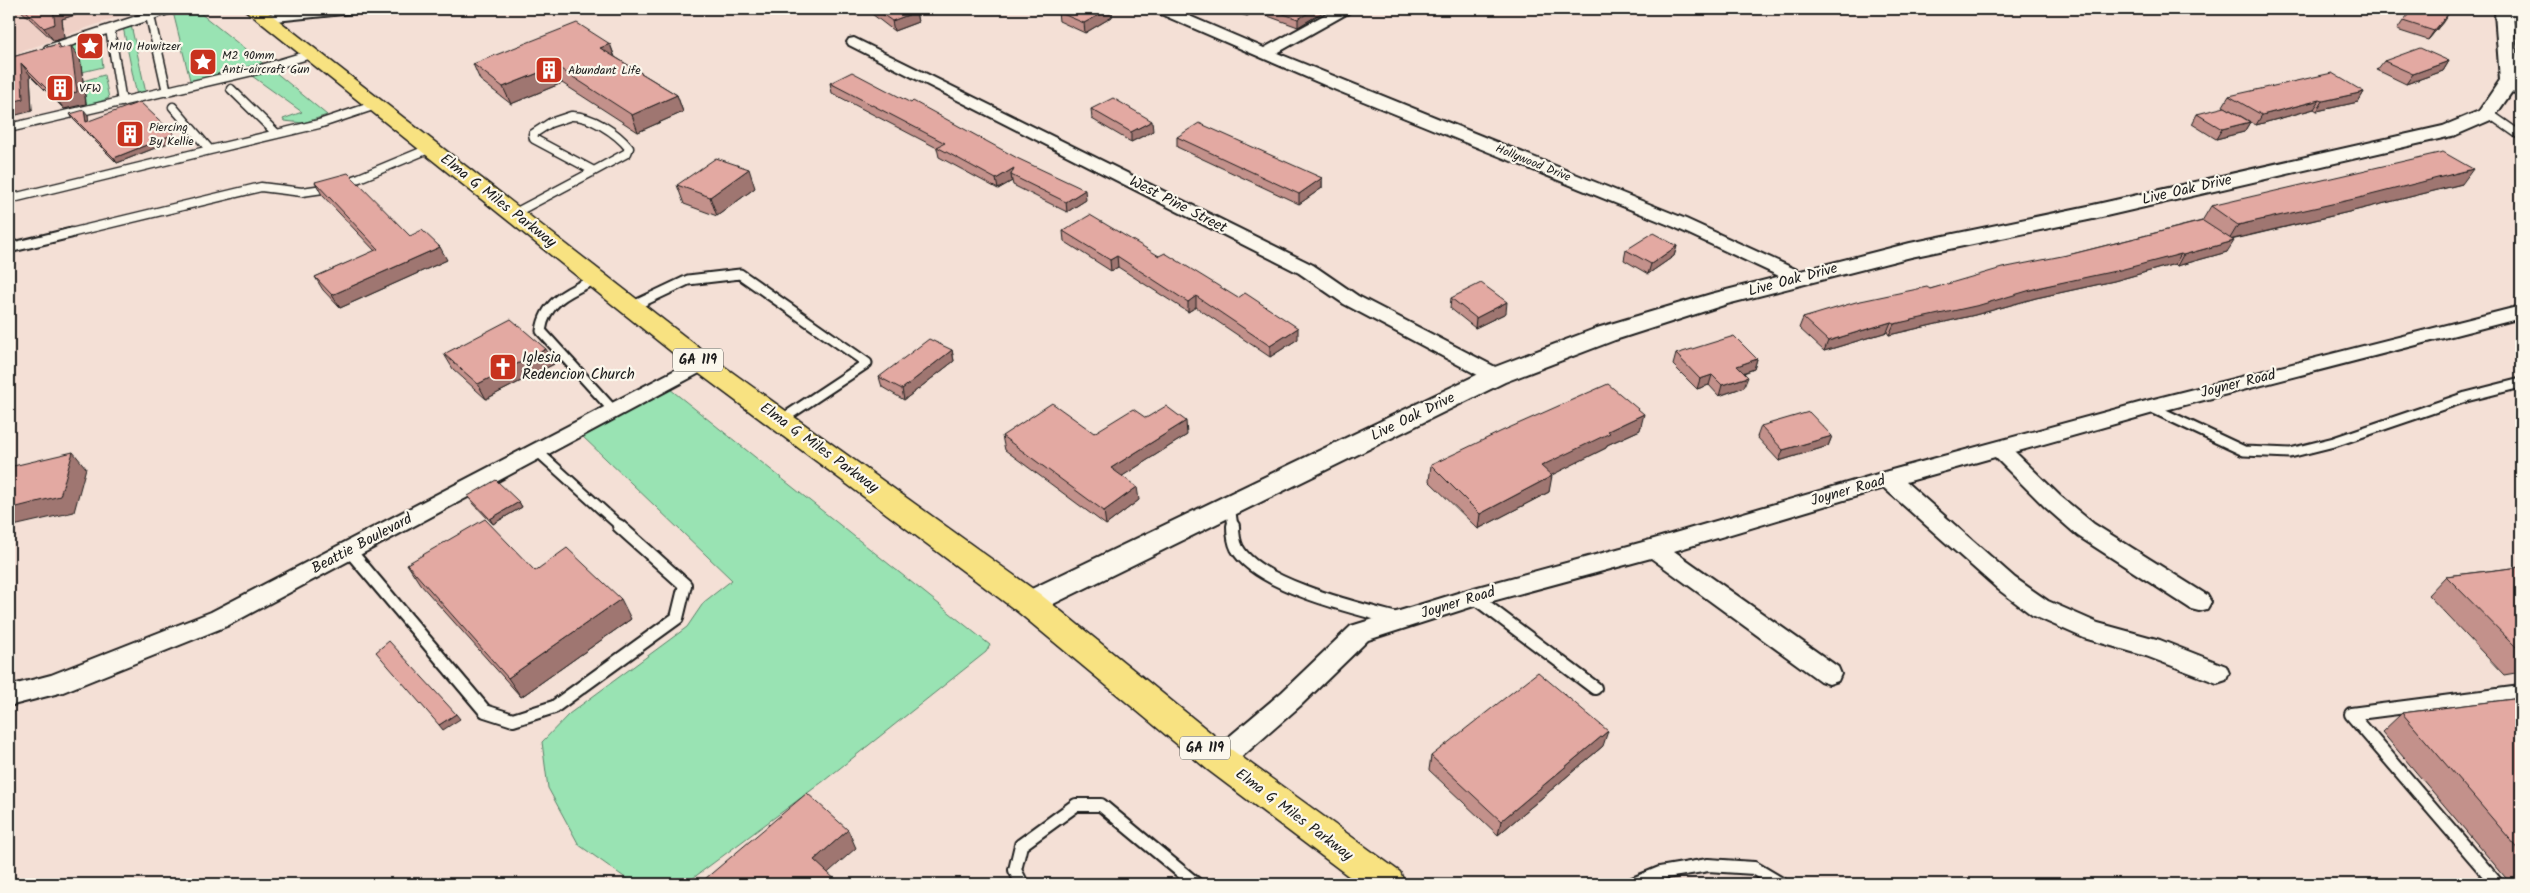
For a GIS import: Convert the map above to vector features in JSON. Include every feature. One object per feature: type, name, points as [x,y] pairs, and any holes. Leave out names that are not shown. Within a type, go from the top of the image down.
[{"type":"main road","name":"Elma G Miles Parkway","points":[[259,14],[702,363],[1029,603],[1220,760],[1388,884]]},
{"type":"street","points":[[259,14],[353,9]]},
{"type":"street","name":"Hollywood Drive","points":[[1163,9],[1265,54],[1680,223],[1799,278]]},
{"type":"street","points":[[1265,54],[1346,9]]},
{"type":"street","points":[[2488,113],[2513,88],[2510,80],[2504,13],[2511,9]]},
{"type":"street","name":"West Pine Street","points":[[854,42],[1306,269],[1350,300],[1496,376]]},
{"type":"street","name":"Live Oak Drive","points":[[1029,603],[1496,376],[1606,334],[1719,299],[1910,250],[2093,212],[2449,131],[2488,113]]},
{"type":"street","name":"Joyner Road","points":[[1220,760],[1291,699],[1360,633],[1474,597],[1654,548],[1888,479],[2150,407],[2521,312]]},
{"type":"street","name":"Beattie Boulevard","points":[[9,696],[54,685],[219,619],[702,363]]},
{"type":"street","points":[[1999,449],[2084,529],[2120,554],[2161,576],[2199,602]]},
{"type":"street","points":[[1888,479],[2007,584],[2040,608],[2093,631],[2151,647],[2217,673]]},
{"type":"street","points":[[1654,548],[1829,674]]},
{"type":"lane","points":[[36,53],[171,9]]},
{"type":"lane","points":[[150,16],[167,92]]},
{"type":"lane","points":[[110,29],[122,102]]},
{"type":"lane","points":[[9,128],[261,69],[311,54]]},
{"type":"lane","points":[[231,90],[277,134]]},
{"type":"lane","points":[[9,198],[319,124],[376,105]]},
{"type":"lane","points":[[173,107],[210,150]]},
{"type":"lane","points":[[2488,113],[2521,136]]},
{"type":"lane","points":[[513,214],[594,171],[627,153],[629,148],[624,143],[583,117],[573,116],[557,120],[533,134],[534,139],[594,171]]},
{"type":"lane","points":[[9,248],[261,187],[295,192],[314,191],[341,184],[431,148]]},
{"type":"lane","points":[[631,307],[688,280],[740,274],[867,363],[781,420]]},
{"type":"lane","points":[[596,279],[549,305],[541,317],[541,331],[613,410]]},
{"type":"lane","points":[[2150,407],[2244,451],[2290,453],[2334,442],[2466,398],[2521,383]]},
{"type":"lane","points":[[349,550],[485,711],[513,720],[554,707],[677,618],[685,585],[537,451]]},
{"type":"lane","points":[[1230,505],[1236,548],[1259,570],[1296,587],[1400,620]]},
{"type":"lane","points":[[1474,597],[1595,688]]},
{"type":"lane","points":[[2497,884],[2351,714],[2521,692]]},
{"type":"lane","points":[[1022,884],[1015,870],[1021,845],[1076,805],[1101,805],[1196,884]]},
{"type":"lane","points":[[1633,884],[1660,873],[1708,865],[1754,868],[1781,884]]},
{"type":"shaded area","points":[[9,9],[139,9],[9,56]]},
{"type":"green space","points":[[182,9],[195,9],[264,64],[191,84],[173,12]]},
{"type":"green space","points":[[131,25],[146,93],[137,96],[123,27]]},
{"type":"green space","points":[[99,36],[103,67],[82,72],[48,52]]},
{"type":"green space","points":[[274,71],[327,115],[303,123],[284,121],[283,119],[302,112],[252,76]]},
{"type":"green space","points":[[104,75],[109,98],[87,107],[83,81]]},
{"type":"green space","points":[[670,389],[990,645],[986,652],[825,780],[685,884],[634,884],[579,845],[548,788],[542,742],[569,714],[687,627],[704,602],[732,580],[580,434]]},
{"type":"building","points":[[24,9],[53,9],[55,24],[44,28]]},
{"type":"building","points":[[875,9],[911,9],[916,12],[892,21]]},
{"type":"building","points":[[1064,9],[1110,9],[1084,23],[1058,12]]},
{"type":"building","points":[[1269,9],[1315,9],[1298,19]]},
{"type":"building","points":[[2413,9],[2436,9],[2449,13],[2434,31],[2403,21]]},
{"type":"building","points":[[577,23],[610,44],[600,48],[677,95],[632,115],[556,66],[503,87],[473,64]]},
{"type":"building","points":[[58,44],[59,49],[71,46],[77,92],[55,97],[21,63],[23,99],[9,103],[9,58]]},
{"type":"building","points":[[2420,48],[2449,61],[2413,74],[2384,61]]},
{"type":"building","points":[[852,72],[911,103],[913,101],[1019,159],[1085,190],[1066,202],[1011,175],[1014,168],[996,179],[937,147],[945,143],[830,83]]},
{"type":"building","points":[[2332,73],[2364,92],[2323,101],[2320,100],[2262,115],[2229,96]]},
{"type":"building","points":[[1113,98],[1152,121],[1131,132],[1091,109]]},
{"type":"building","name":"Piercing By Kellie","points":[[140,102],[174,134],[114,158],[70,114],[84,110],[86,122]]},
{"type":"building","points":[[2225,107],[2250,122],[2222,129],[2197,114]]},
{"type":"building","points":[[1199,123],[1322,178],[1299,194],[1177,137]]},
{"type":"building","points":[[2443,152],[2473,169],[2363,197],[2238,225],[2211,206]]},
{"type":"building","points":[[716,158],[749,169],[710,197],[677,185]]},
{"type":"building","points":[[348,173],[410,236],[422,230],[440,247],[332,295],[315,277],[378,249],[315,182]]},
{"type":"building","points":[[1090,215],[1159,256],[1165,253],[1238,298],[1245,293],[1298,328],[1270,346],[1196,296],[1188,302],[1117,256],[1110,260],[1063,231]]},
{"type":"building","points":[[2203,221],[2234,241],[2183,255],[2041,287],[1980,305],[1894,324],[1891,322],[1828,341],[1803,318],[1856,302],[1927,287],[1930,289],[2002,268],[2072,254]]},
{"type":"building","points":[[1653,233],[1677,246],[1651,264],[1626,250]]},
{"type":"building","points":[[1481,283],[1507,302],[1476,318],[1451,298]]},
{"type":"building","points":[[511,319],[546,349],[478,384],[444,354]]},
{"type":"building","points":[[1734,336],[1757,359],[1737,366],[1748,377],[1722,385],[1712,375],[1700,379],[1676,354]]},
{"type":"building","points":[[929,339],[952,350],[902,389],[879,377]]},
{"type":"building","points":[[1608,384],[1644,414],[1608,431],[1610,433],[1541,466],[1552,476],[1480,514],[1431,465],[1502,431]]},
{"type":"building","points":[[1052,403],[1094,433],[1133,409],[1146,418],[1166,406],[1186,421],[1111,468],[1137,487],[1104,511],[1002,436]]},
{"type":"building","points":[[1809,412],[1832,436],[1783,450],[1761,426]]},
{"type":"building","points":[[73,452],[60,496],[9,509],[9,467]]},
{"type":"building","points":[[496,480],[519,502],[490,519],[468,496]]},
{"type":"building","points":[[485,519],[535,571],[567,548],[621,599],[508,678],[407,564]]},
{"type":"building","points":[[2521,567],[2521,652],[2446,576]]},
{"type":"building","points":[[389,641],[456,714],[439,725],[376,652]]},
{"type":"building","points":[[1538,672],[1608,731],[1501,821],[1431,756]]},
{"type":"building","points":[[2521,698],[2521,852],[2402,713]]},
{"type":"building","points":[[807,793],[848,830],[814,860],[840,884],[699,884]]},
{"type":"place","name":"M110 Howitzer","points":[[90,46]]},
{"type":"place","name":"M2 90mm Anti-aircraft Gun","points":[[203,62]]},
{"type":"place","name":"Abundant Life","points":[[549,70]]},
{"type":"place","name":"VFW","points":[[60,88]]},
{"type":"place","name":"Piercing By Kellie","points":[[130,134]]},
{"type":"place","name":"Iglesia Redencion Church","points":[[503,367]]}]
